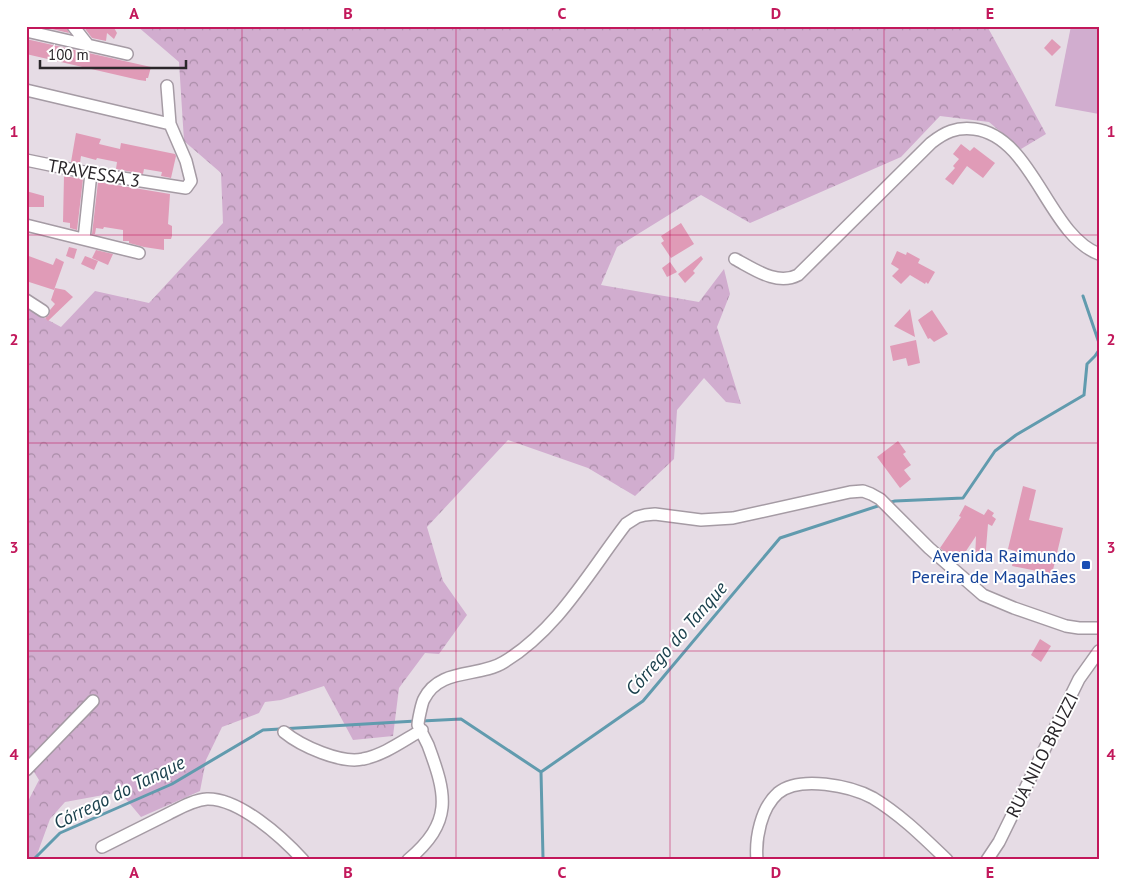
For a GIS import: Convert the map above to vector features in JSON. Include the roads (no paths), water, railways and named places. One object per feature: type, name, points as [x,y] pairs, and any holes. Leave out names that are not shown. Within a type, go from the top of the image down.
[{"type":"street","points":[[73,26],[88,45]]},
{"type":"street","points":[[26,31],[127,54]]},
{"type":"street","points":[[26,90],[170,124],[167,86]]},
{"type":"street","name":"TRAVESSA 3","points":[[26,160],[90,173],[186,188],[190,181],[186,161],[170,124]]},
{"type":"street","points":[[735,259],[768,276],[790,279],[798,275],[931,143],[943,134],[955,129],[965,128],[982,130],[1008,146],[1022,162],[1066,226],[1082,244],[1099,254]]},
{"type":"street","points":[[84,239],[90,173]]},
{"type":"street","points":[[26,225],[138,253]]},
{"type":"street","points":[[26,300],[43,311]]},
{"type":"street","points":[[408,860],[430,839],[439,825],[442,814],[440,784],[420,727],[421,709],[424,699],[445,678],[464,672],[484,670],[502,663],[526,646],[571,600],[626,524],[636,517],[655,514],[702,520],[733,518],[856,492],[871,494],[890,509],[983,595],[1066,626],[1099,628]]},
{"type":"street","name":"RUA NILO BRUZZI","points":[[987,860],[999,842],[1079,679],[1099,651]]},
{"type":"street","points":[[26,770],[93,701]]},
{"type":"street","points":[[284,732],[299,743],[322,753],[352,760],[361,760],[388,749],[420,727]]},
{"type":"street","points":[[757,860],[759,827],[768,804],[779,792],[793,786],[812,784],[832,784],[852,788],[872,797],[896,812],[946,860]]},
{"type":"street","points":[[102,848],[186,805],[207,799],[232,805],[242,811],[276,834],[303,860]]},
{"type":"waterway","name":"Córrego do Tanque","points":[[1083,296],[1099,343]]},
{"type":"waterway","name":"Córrego do Tanque","points":[[887,503],[963,498],[995,451],[1016,435],[1084,395],[1087,364],[1099,350]]},
{"type":"waterway","name":"Córrego do Tanque","points":[[422,721],[461,719],[541,772],[643,701],[780,538],[881,505]]},
{"type":"waterway","name":"Córrego do Tanque","points":[[33,860],[60,833],[172,784],[263,730],[416,721]]},
{"type":"waterway","points":[[541,772],[543,858],[541,860]]},
{"type":"place","name":"Avenida Raimundo Pereira de Magalhães","points":[[1086,565]]}]
